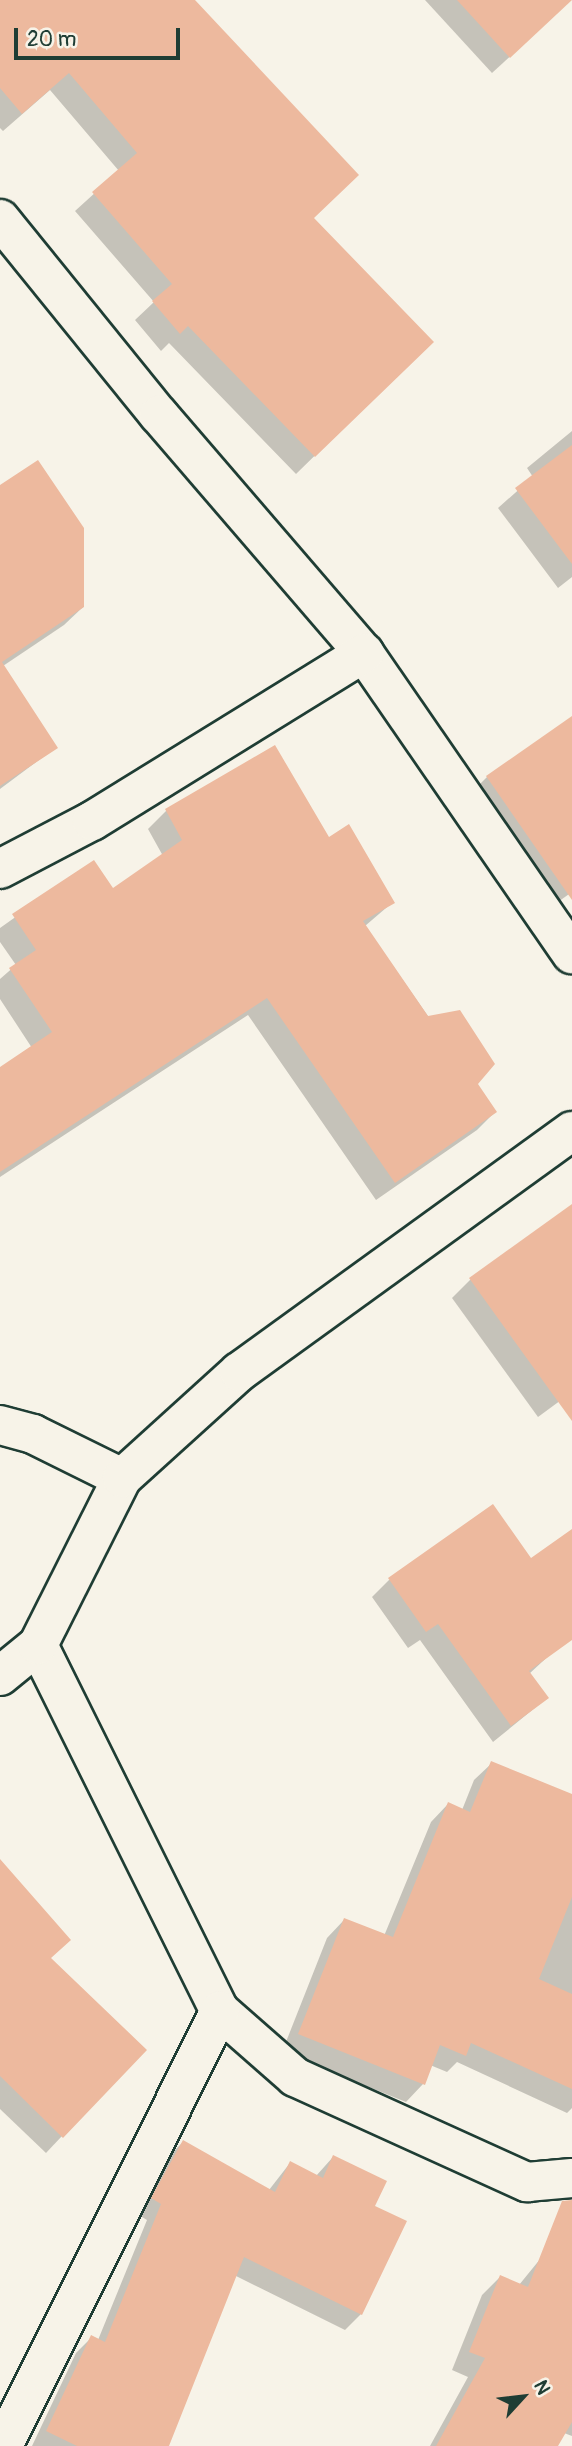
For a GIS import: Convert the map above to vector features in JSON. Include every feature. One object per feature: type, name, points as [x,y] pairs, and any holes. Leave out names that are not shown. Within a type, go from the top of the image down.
[{"type":"street","points":[[0,219],[159,415],[364,653],[572,954]]},
{"type":"street","points":[[0,869],[92,821],[364,653]]},
{"type":"street","points":[[0,1676],[38,1645],[122,1478],[239,1372],[572,1130]]},
{"type":"street","points":[[0,1425],[33,1434],[122,1478]]},
{"type":"street","points":[[38,1645],[220,2011],[295,2077],[527,2182],[572,2178]]},
{"type":"street","points":[[3,2446],[220,2011]]},
{"type":"building","points":[[0,0],[195,0],[359,175],[314,218],[434,342],[315,457],[188,326],[180,334],[152,301],[172,284],[92,192],[137,153],[69,73],[22,114],[0,88]]},
{"type":"building","points":[[457,0],[572,0],[510,58]]},
{"type":"building","points":[[572,445],[572,564],[515,488]]},
{"type":"building","points":[[38,460],[84,528],[84,607],[2,662],[58,748],[0,786],[0,485]]},
{"type":"building","points":[[572,716],[572,900],[486,776]]},
{"type":"building","points":[[275,745],[329,837],[349,824],[395,903],[363,921],[428,1016],[460,1010],[495,1064],[478,1084],[497,1112],[395,1183],[267,998],[0,1172],[0,1067],[52,1032],[9,968],[36,950],[12,914],[94,860],[113,888],[182,840],[165,809]]},
{"type":"building","points":[[572,1204],[572,1421],[469,1278]]},
{"type":"building","points":[[493,1504],[531,1558],[572,1529],[572,1640],[529,1671],[549,1698],[511,1726],[438,1624],[426,1632],[388,1578]]},
{"type":"building","points":[[491,1761],[572,1794],[572,1897],[539,1979],[572,1994],[572,2089],[471,2043],[466,2056],[440,2045],[425,2085],[298,2034],[344,1918],[393,1937],[448,1802],[470,1812]]},
{"type":"building","points":[[0,1859],[71,1940],[51,1958],[147,2050],[63,2138],[0,2076]]},
{"type":"building","points":[[183,2140],[275,2192],[290,2161],[323,2178],[333,2155],[387,2181],[375,2206],[407,2221],[362,2315],[244,2257],[169,2446],[77,2446],[46,2431],[91,2335],[105,2342],[161,2204],[151,2198]]},
{"type":"building","points":[[572,2200],[572,2422],[558,2446],[436,2446],[485,2358],[469,2352],[500,2275],[528,2287],[562,2201]]}]
